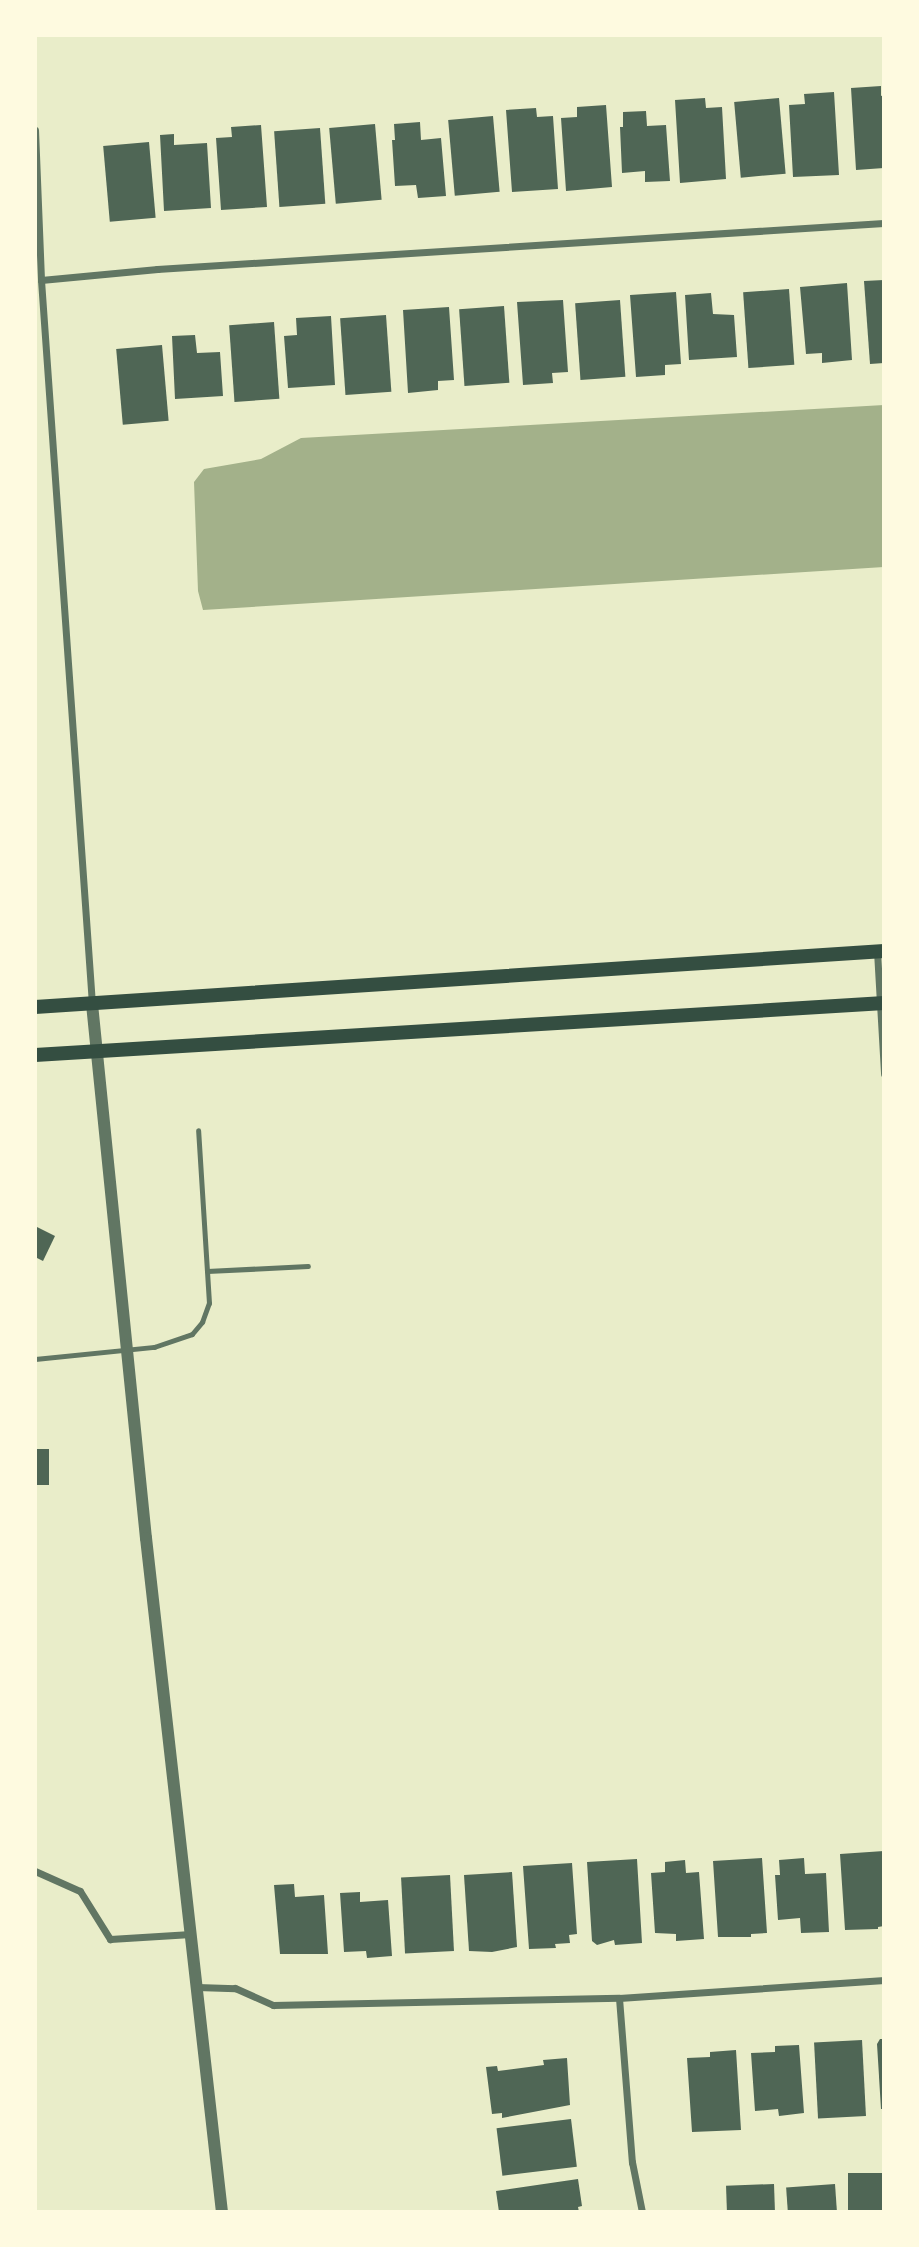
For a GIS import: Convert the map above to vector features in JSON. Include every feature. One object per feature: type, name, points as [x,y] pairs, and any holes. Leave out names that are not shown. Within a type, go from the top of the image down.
[{"type":"main road","points":[[35,1007],[881,951]]},
{"type":"main road","points":[[35,1055],[881,1003]]},
{"type":"street","points":[[35,130],[38,280],[95,1052],[222,2212]]},
{"type":"street","points":[[38,280],[157,269],[884,223]]},
{"type":"street","points":[[881,951],[884,1074]]},
{"type":"street","points":[[35,1871],[80,1891],[110,1939],[191,1934]]},
{"type":"street","points":[[197,1987],[235,1988],[273,2005],[619,1997],[884,1980]]},
{"type":"street","points":[[619,1997],[632,2162],[642,2212]]},
{"type":"lane","points":[[35,1359],[127,1351],[176,1341],[192,1334],[202,1322],[209,1303],[198,1130]]},
{"type":"lane","points":[[208,1271],[308,1266]]},
{"type":"shaded area","points":[[884,405],[884,567],[203,610],[198,591],[194,482],[204,469],[261,459],[301,438]]},
{"type":"building","points":[[881,86],[881,96],[884,95],[884,168],[856,170],[851,88]]},
{"type":"building","points":[[834,92],[839,175],[793,177],[789,105],[805,104],[804,94]]},
{"type":"building","points":[[705,98],[706,108],[722,107],[726,179],[680,183],[675,100]]},
{"type":"building","points":[[779,98],[786,174],[741,178],[734,102]]},
{"type":"building","points":[[606,105],[612,187],[566,191],[561,118],[577,117],[577,107]]},
{"type":"building","points":[[536,108],[537,117],[553,116],[558,189],[512,192],[506,110]]},
{"type":"building","points":[[646,111],[647,126],[666,125],[670,181],[645,182],[645,171],[622,173],[620,127],[623,127],[623,112]]},
{"type":"building","points":[[493,116],[500,192],[455,196],[448,120]]},
{"type":"building","points":[[420,122],[421,140],[441,138],[446,196],[418,198],[416,185],[395,186],[392,140],[395,140],[394,124]]},
{"type":"building","points":[[375,124],[382,200],[336,204],[329,128]]},
{"type":"building","points":[[261,125],[267,207],[221,210],[216,138],[232,137],[231,127]]},
{"type":"building","points":[[320,128],[325,204],[279,207],[274,131]]},
{"type":"building","points":[[174,134],[174,145],[207,143],[211,208],[164,211],[160,135]]},
{"type":"building","points":[[149,142],[156,218],[110,222],[103,146]]},
{"type":"building","points":[[884,280],[884,363],[870,364],[864,281]]},
{"type":"building","points":[[847,283],[852,360],[822,363],[822,353],[806,354],[800,287]]},
{"type":"building","points":[[789,289],[794,365],[748,368],[743,292]]},
{"type":"building","points":[[676,292],[681,364],[665,365],[665,375],[636,377],[630,295]]},
{"type":"building","points":[[711,293],[713,314],[734,315],[737,357],[689,360],[685,295]]},
{"type":"building","points":[[563,300],[568,372],[552,373],[553,383],[523,385],[517,302]]},
{"type":"building","points":[[620,300],[625,377],[580,380],[575,303]]},
{"type":"building","points":[[504,306],[509,383],[464,386],[459,309]]},
{"type":"building","points":[[449,307],[454,380],[438,381],[438,390],[408,393],[403,310]]},
{"type":"building","points":[[386,315],[391,392],[345,395],[340,318]]},
{"type":"building","points":[[331,316],[335,385],[288,388],[284,336],[297,335],[296,318]]},
{"type":"building","points":[[274,322],[279,399],[234,402],[229,325]]},
{"type":"building","points":[[195,335],[197,353],[220,352],[223,396],[175,399],[172,336]]},
{"type":"building","points":[[162,345],[169,421],[123,425],[116,349]]},
{"type":"building","points":[[35,1226],[55,1236],[43,1261],[35,1257]]},
{"type":"building","points":[[35,1449],[49,1449],[49,1485],[35,1485]]},
{"type":"building","points":[[884,1851],[884,1926],[878,1929],[845,1930],[840,1854]]},
{"type":"building","points":[[762,1858],[767,1933],[751,1934],[751,1937],[718,1937],[713,1861]]},
{"type":"building","points":[[804,1858],[805,1874],[826,1873],[829,1932],[801,1933],[800,1918],[778,1920],[775,1875],[780,1875],[779,1860]]},
{"type":"building","points":[[637,1859],[642,1943],[615,1945],[614,1940],[597,1945],[592,1941],[587,1862]]},
{"type":"building","points":[[685,1860],[686,1873],[699,1872],[704,1939],[676,1941],[676,1934],[655,1933],[651,1873],[665,1872],[665,1862]]},
{"type":"building","points":[[572,1863],[577,1934],[569,1935],[570,1943],[555,1944],[556,1948],[529,1949],[523,1866]]},
{"type":"building","points":[[512,1872],[517,1947],[492,1952],[469,1951],[464,1875]]},
{"type":"building","points":[[450,1875],[454,1951],[405,1953],[401,1878]]},
{"type":"building","points":[[294,1884],[295,1897],[324,1895],[328,1954],[280,1954],[274,1885]]},
{"type":"building","points":[[360,1892],[360,1902],[388,1900],[392,1956],[367,1958],[366,1951],[344,1952],[340,1893]]},
{"type":"building","points":[[880,2039],[884,2039],[884,2109],[881,2109],[877,2044]]},
{"type":"building","points":[[862,2040],[866,2116],[818,2118],[814,2043]]},
{"type":"building","points":[[799,2045],[804,2113],[779,2116],[778,2109],[755,2111],[751,2053],[775,2052],[775,2046]]},
{"type":"building","points":[[736,2050],[741,2130],[692,2132],[687,2058],[710,2057],[710,2052]]},
{"type":"building","points":[[567,2058],[570,2105],[502,2118],[502,2113],[492,2114],[486,2067],[497,2066],[498,2071],[544,2065],[543,2060]]},
{"type":"building","points":[[571,2119],[577,2167],[502,2176],[497,2128]]},
{"type":"building","points":[[848,2173],[884,2173],[884,2212],[848,2212]]},
{"type":"building","points":[[578,2179],[582,2206],[578,2207],[579,2212],[499,2212],[496,2191]]},
{"type":"building","points":[[774,2184],[775,2212],[727,2212],[726,2186]]},
{"type":"building","points":[[835,2184],[837,2212],[788,2212],[786,2187]]}]
